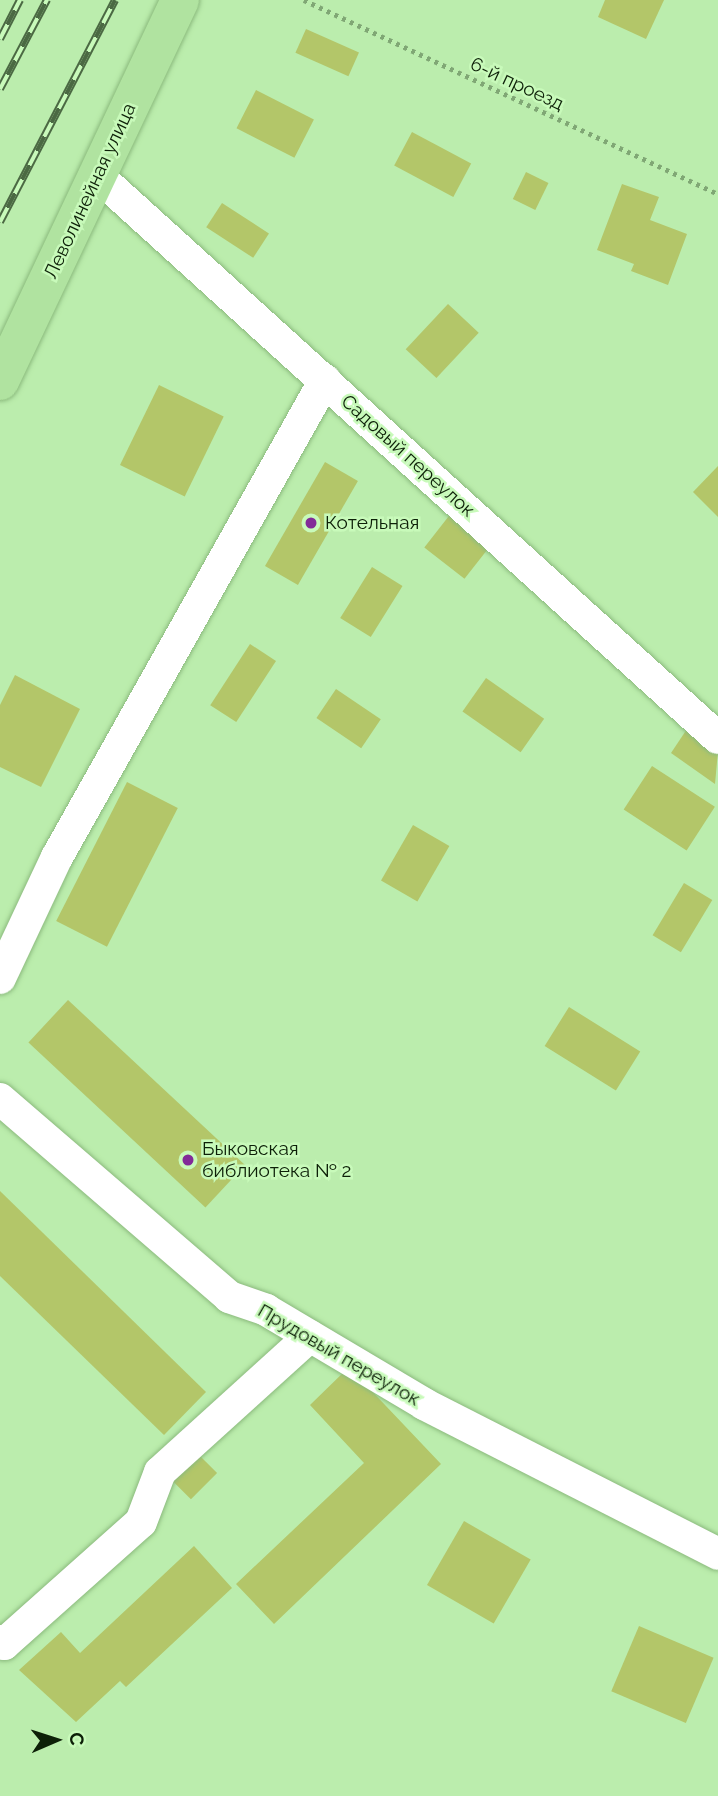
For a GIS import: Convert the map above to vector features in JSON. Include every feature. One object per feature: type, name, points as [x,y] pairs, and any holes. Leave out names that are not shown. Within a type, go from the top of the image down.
[{"type":"main road","name":"Леволинейная улица","points":[[0,381],[180,0]]},
{"type":"street","name":"Садовый переулок","points":[[97,175],[718,738]]},
{"type":"street","points":[[0,978],[57,857],[325,380]]},
{"type":"street","name":"Прудовый переулок","points":[[0,1099],[229,1297],[266,1310],[424,1404],[718,1554]]},
{"type":"street","points":[[0,1641],[4,1644],[141,1522],[160,1472],[310,1336]]},
{"type":"path","name":"6-й проезд","points":[[304,0],[718,194]]},
{"type":"building","points":[[605,0],[664,0],[646,39],[598,17]]},
{"type":"building","points":[[306,29],[359,53],[348,76],[295,53]]},
{"type":"building","points":[[256,90],[314,120],[294,158],[236,128]]},
{"type":"building","points":[[412,132],[471,163],[453,197],[394,166]]},
{"type":"building","points":[[526,172],[548,183],[535,210],[513,199]]},
{"type":"building","points":[[622,184],[659,197],[650,220],[687,234],[668,285],[631,271],[634,264],[597,250]]},
{"type":"building","points":[[222,203],[269,233],[253,258],[206,227]]},
{"type":"building","points":[[448,304],[479,333],[436,378],[406,349]]},
{"type":"building","points":[[159,385],[224,417],[185,497],[120,465]]},
{"type":"building","name":"Котельная","points":[[325,462],[358,481],[298,585],[265,566]]},
{"type":"building","points":[[718,466],[718,517],[693,492]]},
{"type":"building","points":[[452,512],[492,543],[464,579],[424,547]]},
{"type":"building","points":[[372,567],[403,586],[371,637],[340,618]]},
{"type":"building","points":[[250,644],[276,661],[236,722],[210,705]]},
{"type":"building","points":[[15,675],[80,709],[41,787],[0,767],[0,705]]},
{"type":"building","points":[[486,678],[544,719],[521,752],[462,712]]},
{"type":"building","points":[[336,689],[381,719],[361,748],[316,718]]},
{"type":"building","points":[[687,729],[718,751],[715,784],[671,753]]},
{"type":"building","points":[[652,766],[715,807],[687,850],[624,810]]},
{"type":"building","points":[[127,782],[178,808],[107,947],[56,921]]},
{"type":"building","points":[[413,825],[449,846],[417,901],[381,880]]},
{"type":"building","points":[[684,883],[712,900],[681,952],[653,935]]},
{"type":"building","points":[[68,1000],[245,1165],[205,1207],[28,1042]]},
{"type":"building","points":[[569,1007],[640,1052],[616,1091],[545,1046]]},
{"type":"building","points":[[0,1191],[206,1392],[164,1435],[0,1276]]},
{"type":"building","points":[[349,1367],[441,1464],[274,1624],[236,1584],[364,1463],[310,1405]]},
{"type":"building","points":[[198,1454],[217,1473],[191,1499],[172,1480]]},
{"type":"building","points":[[464,1521],[531,1560],[494,1624],[427,1585]]},
{"type":"building","points":[[194,1546],[232,1588],[126,1687],[120,1681],[76,1722],[19,1670],[61,1632],[80,1653]]},
{"type":"building","points":[[639,1626],[714,1658],[686,1723],[611,1691]]},
{"type":"railway","points":[[0,39],[20,0]]},
{"type":"railway","points":[[0,89],[47,0]]},
{"type":"railway","points":[[0,222],[115,0]]},
{"type":"place","name":"Котельная","points":[[311,523]]},
{"type":"place","name":"Быковская библиотека № 2","points":[[188,1160]]}]
